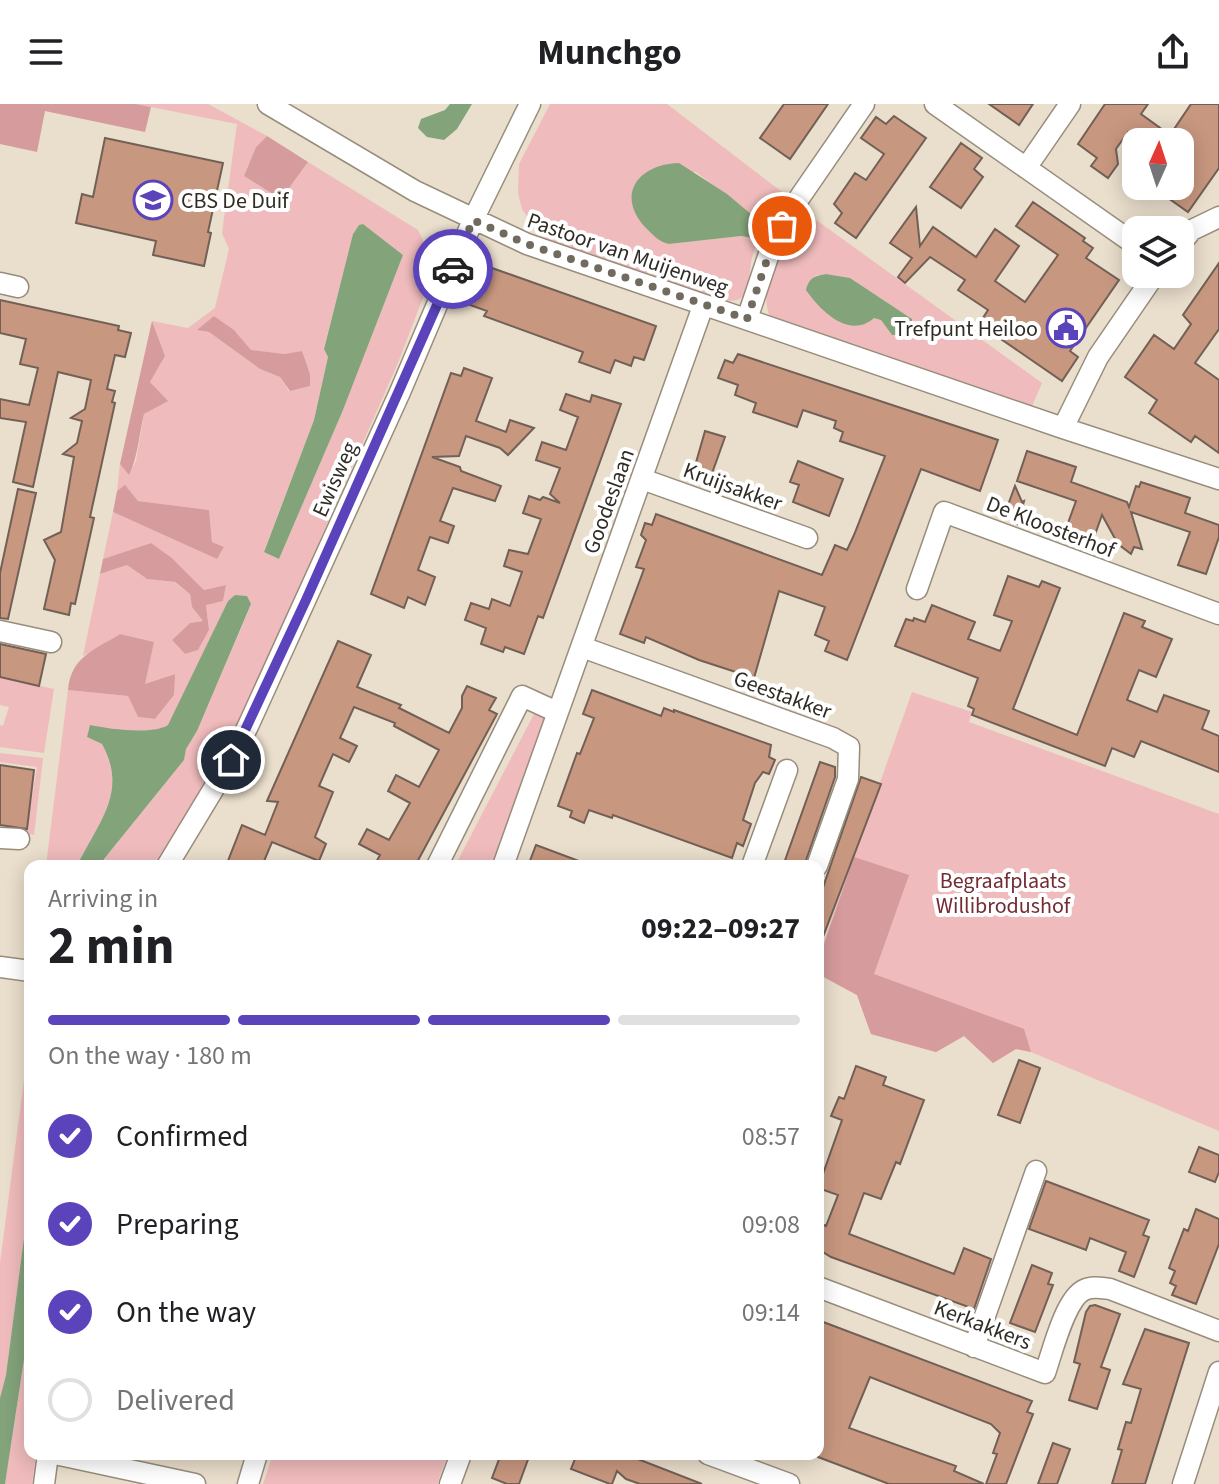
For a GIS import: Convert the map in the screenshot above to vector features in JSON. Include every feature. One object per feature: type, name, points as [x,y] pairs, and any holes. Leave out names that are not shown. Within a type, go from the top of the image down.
[{"type":"street","name":"Pastoor van Muijenweg","points":[[268,104],[415,191],[527,244],[1219,479]]},
{"type":"street","name":"Ewisweg","points":[[171,860],[248,726],[400,392],[473,220],[530,104]]},
{"type":"street","points":[[747,319],[773,242],[791,210],[864,104]]},
{"type":"street","points":[[935,104],[1122,235]]},
{"type":"street","points":[[1026,168],[1070,104]]},
{"type":"street","points":[[1194,229],[1219,217]]},
{"type":"street","points":[[1063,428],[1098,357],[1145,288]]},
{"type":"street","name":"Goodeslaan","points":[[505,860],[703,306]]},
{"type":"street","name":"Kruijsakker","points":[[642,479],[807,538]]},
{"type":"street","name":"De Kloosterhof","points":[[917,589],[944,512],[1219,614]]},
{"type":"street","points":[[0,631],[51,642]]},
{"type":"street","name":"Geestakker","points":[[582,647],[833,738],[849,747],[848,779],[819,860]]},
{"type":"street","points":[[440,860],[522,696],[557,712]]},
{"type":"street","points":[[754,860],[787,770]]},
{"type":"street","points":[[0,967],[24,970]]},
{"type":"street","points":[[974,1347],[1036,1171]]},
{"type":"street","name":"Kerkakkers","points":[[824,1289],[1045,1373],[1070,1302],[1082,1290],[1095,1287],[1110,1289],[1219,1331]]},
{"type":"street","points":[[1183,1484],[1219,1372]]},
{"type":"street","points":[[44,1484],[47,1460]]},
{"type":"street","points":[[83,1460],[195,1484]]},
{"type":"street","points":[[248,1484],[255,1460]]},
{"type":"street","points":[[450,1484],[459,1460]]},
{"type":"street","points":[[724,1460],[789,1484]]},
{"type":"green space","points":[[136,104],[208,104],[267,136],[256,147],[244,176],[281,199],[308,162],[418,230],[429,253],[432,274],[398,363],[235,732],[160,860],[104,860],[184,760],[186,749],[197,731],[251,605],[247,596],[235,595],[228,601],[169,725],[142,731],[90,726],[87,737],[102,744],[109,762],[112,778],[107,807],[80,860],[47,860],[68,690],[128,696],[138,717],[155,719],[174,695],[174,674],[144,685],[154,642],[120,634],[83,656],[100,574],[127,565],[147,579],[174,582],[190,594],[192,607],[203,621],[190,623],[172,640],[185,654],[198,650],[209,630],[206,604],[223,601],[226,585],[204,590],[172,558],[151,543],[103,559],[113,512],[217,559],[224,547],[212,542],[209,510],[138,501],[125,486],[117,491],[120,464],[129,474],[136,461],[144,414],[167,401],[150,382],[165,356],[152,321],[188,328],[215,308],[229,249],[222,233],[237,124]],"holes":[[[363,224],[403,255],[343,410],[279,559],[264,551],[314,420],[328,357],[324,348],[353,234]],[[214,316],[234,330],[251,350],[284,354],[302,351],[310,374],[310,386],[289,391],[280,377],[260,369],[209,332],[198,330]]]},
{"type":"green space","points":[[550,104],[667,104],[786,195],[758,242],[746,292],[738,300],[719,300],[563,247],[539,235],[522,209],[518,193],[519,164]],"holes":[[[651,170],[696,172],[758,220],[753,238],[741,236],[669,244],[633,188]]]},
{"type":"green space","points":[[801,209],[1042,383],[1032,406],[770,317],[767,304],[769,276],[780,247]],"holes":[[[826,274],[850,278],[912,319],[898,335],[892,335],[881,320],[814,276]]]},
{"type":"green space","points":[[0,677],[54,689],[44,753],[0,747],[0,725],[3,726],[9,707],[0,705]]},
{"type":"green space","name":"Begraafplaats Willibrodushof","points":[[912,692],[972,712],[969,722],[1219,814],[1219,1131],[1031,1052],[1016,1049],[993,1063],[964,1036],[936,1052],[871,1034],[857,995],[824,977],[824,941]]},
{"type":"green space","points":[[535,712],[547,717],[496,860],[458,860]]},
{"type":"green space","points":[[0,753],[43,758],[34,835],[26,833],[37,767],[0,762]]},
{"type":"green space","points":[[24,1080],[24,1238],[6,1375],[0,1398],[0,1263]]},
{"type":"green space","points":[[24,1359],[24,1460],[35,1460],[32,1484],[5,1484]]},
{"type":"green space","points":[[271,1460],[446,1460],[437,1484],[263,1484]]},
{"type":"shaded area","points":[[0,104],[136,104],[151,107],[145,132],[45,111],[37,152],[0,144]]},
{"type":"shaded area","points":[[450,104],[472,104],[457,129],[444,140],[427,137],[418,128],[421,119],[445,110]]},
{"type":"shaded area","points":[[267,136],[308,162],[281,199],[244,176],[256,147]]},
{"type":"shaded area","points":[[679,163],[727,194],[758,220],[760,229],[753,238],[741,236],[669,244],[648,230],[633,206],[635,184],[652,169]]},
{"type":"shaded area","points":[[363,224],[403,255],[343,410],[279,559],[264,552],[314,420],[328,357],[324,349],[353,234]]},
{"type":"shaded area","points":[[826,274],[850,278],[912,319],[912,325],[892,335],[881,320],[874,318],[855,326],[836,320],[806,290],[813,278]]},
{"type":"shaded area","points":[[214,316],[234,330],[251,350],[284,354],[302,351],[310,374],[310,386],[290,391],[280,377],[260,369],[209,332],[197,330]]},
{"type":"shaded area","points":[[152,321],[165,356],[150,382],[168,401],[144,414],[129,475],[120,464]]},
{"type":"shaded area","points":[[125,485],[138,501],[209,510],[212,542],[224,547],[217,559],[113,512],[117,491]]},
{"type":"shaded area","points":[[151,543],[172,558],[204,590],[226,585],[223,601],[206,605],[209,630],[198,650],[185,654],[172,640],[190,623],[203,621],[192,607],[190,594],[175,582],[147,579],[127,565],[100,574],[103,559]]},
{"type":"shaded area","points":[[235,595],[247,596],[251,604],[197,731],[186,749],[184,760],[104,860],[80,860],[101,821],[111,793],[109,762],[102,744],[87,737],[90,725],[152,730],[168,725],[228,601]]},
{"type":"shaded area","points":[[120,634],[154,642],[145,684],[175,674],[174,695],[155,719],[138,717],[128,696],[68,690],[79,662]]},
{"type":"shaded area","points":[[854,857],[909,875],[874,974],[1024,1029],[1031,1052],[1016,1049],[993,1063],[964,1036],[936,1052],[871,1034],[857,995],[824,977],[824,944]]},
{"type":"shaded area","points":[[24,1238],[24,1359],[5,1484],[0,1484],[0,1398],[6,1375]]},
{"type":"building","points":[[784,104],[828,104],[790,159],[760,138]]},
{"type":"building","points":[[989,104],[1033,104],[1019,125]]},
{"type":"building","points":[[1105,104],[1148,104],[1141,114],[1160,128],[1122,128],[1122,140],[1116,149],[1118,164],[1108,178],[1091,166],[1097,158],[1078,144]]},
{"type":"building","points":[[1191,104],[1219,104],[1219,168],[1188,212],[1171,200],[1194,200],[1194,128],[1175,128]]},
{"type":"building","points":[[894,116],[926,138],[856,238],[835,223],[842,213],[834,204],[855,173],[866,180],[884,154],[861,138],[876,117],[886,124]]},
{"type":"building","points":[[105,138],[223,163],[204,266],[153,255],[156,241],[76,223],[82,194],[93,197]]},
{"type":"building","points":[[961,143],[982,158],[974,169],[983,177],[961,208],[930,187]]},
{"type":"building","points":[[1033,202],[1085,238],[1083,241],[1093,248],[1086,258],[1119,280],[1070,351],[1078,357],[1062,381],[979,324],[988,310],[958,290],[965,280],[930,257],[905,283],[898,277],[912,258],[890,243],[916,207],[920,246],[933,227],[976,257],[995,229],[1019,246],[995,281],[1025,302],[1058,255],[1016,226]]},
{"type":"building","points":[[1219,263],[1219,329],[1195,363],[1219,380],[1219,453],[1195,436],[1191,442],[1149,413],[1157,400],[1125,377],[1154,335],[1174,349],[1191,324],[1183,315]]},
{"type":"building","points":[[492,268],[656,326],[644,360],[634,357],[631,366],[615,360],[610,373],[579,362],[583,352],[484,316],[487,311],[467,304],[477,274],[486,277]]},
{"type":"building","points":[[0,300],[119,326],[118,330],[131,333],[125,357],[115,355],[107,389],[115,391],[112,402],[115,403],[90,517],[94,518],[75,604],[71,603],[69,615],[44,609],[55,560],[44,540],[61,532],[74,457],[63,454],[77,443],[82,421],[71,418],[85,409],[91,380],[58,372],[33,487],[13,482],[26,422],[0,418],[0,399],[29,405],[38,368],[20,364],[26,339],[0,333]]},
{"type":"building","points":[[738,354],[998,440],[980,491],[921,469],[847,660],[825,651],[829,641],[815,635],[825,607],[779,591],[754,678],[699,660],[646,637],[644,643],[620,634],[644,569],[636,567],[646,540],[641,535],[645,523],[652,525],[656,514],[822,575],[835,545],[847,550],[854,535],[885,456],[840,441],[843,432],[834,428],[836,421],[803,410],[797,427],[753,412],[756,403],[735,395],[738,385],[718,378],[725,360],[733,363]]},
{"type":"building","points":[[464,368],[492,378],[476,421],[506,432],[510,420],[534,428],[508,455],[500,448],[466,436],[459,456],[432,457],[501,486],[495,501],[453,488],[440,521],[454,526],[448,543],[430,537],[418,570],[435,577],[425,605],[408,597],[404,608],[371,594],[451,373],[461,376]]},
{"type":"building","points":[[566,394],[590,402],[592,395],[621,404],[543,618],[538,616],[524,654],[505,647],[503,652],[481,644],[486,628],[465,620],[471,603],[489,609],[492,599],[510,606],[522,572],[504,566],[509,550],[528,554],[541,519],[523,513],[529,496],[560,503],[550,494],[560,468],[536,460],[542,442],[566,450],[578,417],[560,410]]},
{"type":"building","points":[[705,431],[725,437],[710,479],[693,473]]},
{"type":"building","points":[[1027,451],[1076,467],[1071,482],[1127,502],[1129,507],[1136,486],[1139,487],[1141,482],[1190,498],[1185,513],[1219,525],[1219,537],[1206,574],[1178,565],[1190,532],[1131,512],[1142,549],[1134,547],[1131,554],[1118,544],[1102,515],[1092,543],[1064,534],[1076,501],[1017,481]]},
{"type":"building","points":[[798,461],[843,479],[829,516],[793,502],[799,485],[790,482]]},
{"type":"building","points":[[1015,486],[1024,501],[1029,519],[1020,516],[1017,524],[998,507],[1008,505]]},
{"type":"building","points":[[18,489],[36,493],[8,619],[0,618],[0,573]]},
{"type":"building","points":[[1008,576],[1039,587],[1042,581],[1060,588],[1013,709],[1077,735],[1124,613],[1145,621],[1142,627],[1172,639],[1156,677],[1139,670],[1127,700],[1157,712],[1164,695],[1209,711],[1202,729],[1219,736],[1219,772],[1141,741],[1134,757],[1112,748],[1105,766],[972,715],[974,709],[968,706],[978,678],[895,646],[906,619],[925,622],[932,605],[975,622],[968,639],[1000,651],[1012,621],[994,615]]},
{"type":"building","points":[[338,641],[371,655],[357,687],[401,705],[399,708],[449,733],[462,708],[462,696],[467,686],[496,698],[489,710],[497,714],[418,860],[377,860],[380,855],[359,844],[367,829],[389,840],[410,803],[388,791],[396,775],[419,787],[439,750],[394,726],[395,723],[354,707],[340,738],[357,746],[349,762],[333,754],[319,786],[333,792],[315,837],[326,844],[319,860],[272,842],[264,860],[228,860],[242,825],[265,835],[278,802],[267,801]]},
{"type":"building","points":[[0,644],[46,654],[39,686],[0,677]]},
{"type":"building","points":[[592,690],[661,716],[664,708],[674,710],[771,745],[769,757],[775,760],[769,774],[763,772],[755,783],[743,820],[751,824],[743,846],[737,843],[732,858],[613,815],[612,818],[589,810],[584,823],[570,817],[572,811],[558,806],[577,753],[580,754],[594,718],[583,714]]},
{"type":"building","points":[[820,762],[835,767],[835,777],[806,860],[785,860]]},
{"type":"building","points":[[0,765],[34,770],[27,829],[0,825]]},
{"type":"building","points":[[861,777],[881,784],[824,934],[824,885]]},
{"type":"building","points":[[536,845],[576,860],[530,860]]},
{"type":"building","points":[[1019,1060],[1040,1068],[1020,1123],[998,1115]]},
{"type":"building","points":[[856,1066],[886,1077],[883,1085],[924,1100],[900,1164],[896,1162],[881,1199],[864,1193],[849,1234],[954,1274],[964,1248],[991,1259],[974,1309],[824,1253],[824,1225],[838,1195],[824,1190],[824,1171],[842,1120],[831,1116],[839,1097],[844,1099]]},
{"type":"building","points":[[1199,1147],[1219,1155],[1219,1172],[1215,1182],[1189,1172]]},
{"type":"building","points":[[1046,1181],[1149,1220],[1143,1235],[1149,1237],[1134,1277],[1119,1271],[1126,1252],[1090,1238],[1086,1250],[1029,1229]]},
{"type":"building","points":[[1196,1209],[1219,1219],[1219,1244],[1196,1304],[1172,1295],[1176,1286],[1170,1283],[1175,1271],[1169,1268],[1184,1229],[1188,1231]]},
{"type":"building","points":[[1032,1265],[1052,1273],[1048,1284],[1053,1285],[1035,1332],[1010,1323]]},
{"type":"building","points":[[1095,1305],[1120,1314],[1101,1367],[1110,1370],[1097,1409],[1069,1400],[1080,1364],[1074,1362],[1086,1312]]},
{"type":"building","points":[[824,1322],[1032,1401],[1027,1412],[1033,1414],[1006,1484],[986,1484],[997,1454],[993,1453],[1000,1433],[991,1424],[870,1377],[849,1428],[956,1466],[954,1471],[984,1484],[889,1484],[824,1459]]},
{"type":"building","points":[[1145,1329],[1189,1343],[1145,1484],[1112,1484],[1126,1422],[1131,1423],[1141,1389],[1123,1384]]},
{"type":"building","points":[[1053,1443],[1070,1449],[1057,1484],[1038,1484]]},
{"type":"building","points":[[499,1460],[528,1460],[519,1484],[507,1484],[492,1478]]},
{"type":"building","points":[[575,1460],[640,1460],[702,1484],[640,1484],[626,1479],[617,1471],[610,1484],[571,1469]]},
{"type":"way so far","points":[[453,269],[473,220],[527,244],[747,319],[773,242],[782,226]]},
{"type":"place","name":"CBS De Duif","points":[[153,200]]},
{"type":"place","name":"Trefpunt Heiloo","points":[[1066,328]]},
{"type":"route","points":[[231,760],[306,600],[453,269]]}]
